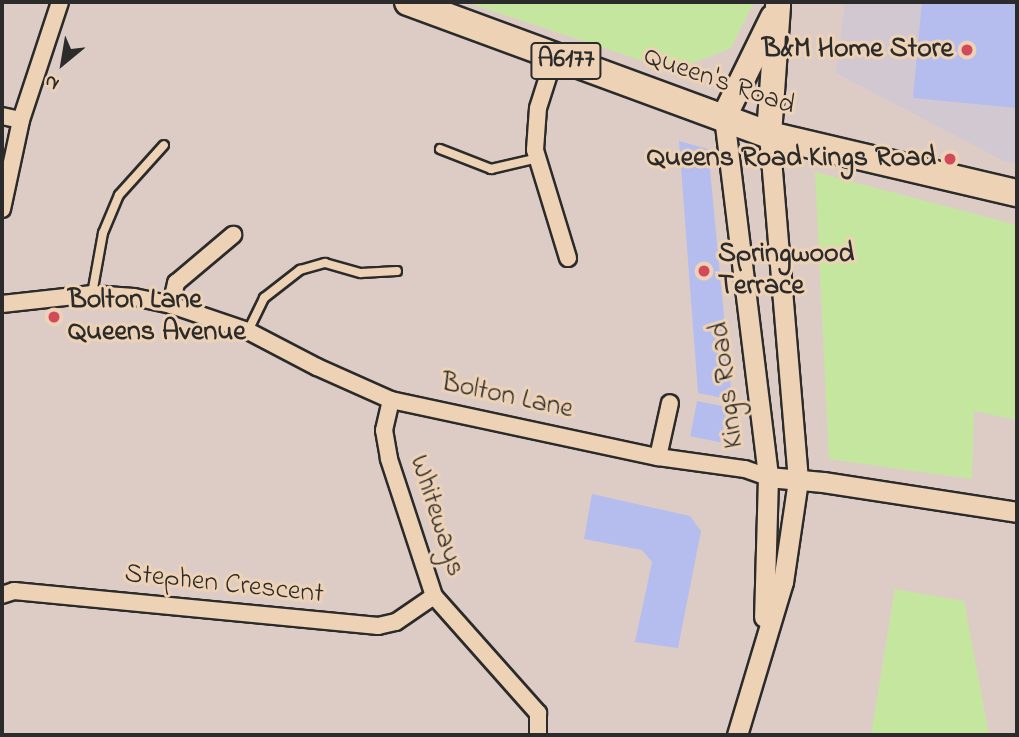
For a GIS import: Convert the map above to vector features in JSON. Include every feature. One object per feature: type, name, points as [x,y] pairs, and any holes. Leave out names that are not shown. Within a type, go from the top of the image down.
[{"type":"highway","name":"Queen's Road","points":[[408,2],[769,135],[1017,193]]},
{"type":"main road","points":[[724,117],[779,3]]},
{"type":"main road","points":[[769,135],[779,3]]},
{"type":"street","points":[[2,209],[21,120],[60,2]]},
{"type":"street","points":[[554,58],[538,108],[535,150],[568,258]]},
{"type":"street","points":[[2,116],[21,120]]},
{"type":"street","name":"Kings Road","points":[[724,117],[768,477],[762,646]]},
{"type":"street","name":"Kings Road","points":[[737,735],[783,582],[798,480],[769,135]]},
{"type":"street","points":[[171,305],[176,283],[233,235]]},
{"type":"street","name":"Bolton Lane","points":[[2,304],[92,294],[171,305],[248,331],[317,368],[391,400],[658,457],[745,469],[768,477],[1017,512]]},
{"type":"street","name":"Whiteways","points":[[391,400],[384,430],[389,459],[434,596],[538,713],[538,735]]},
{"type":"street","points":[[658,457],[670,403]]},
{"type":"street","name":"Stephen Crescent","points":[[2,595],[14,591],[378,626],[396,622],[434,596]]},
{"type":"lane","points":[[92,294],[103,233],[119,195],[164,145]]},
{"type":"lane","points":[[440,149],[491,169],[538,158]]},
{"type":"lane","points":[[248,331],[264,298],[300,270],[325,263],[361,273],[397,271]]},
{"type":"shaded area","points":[[845,2],[1017,2],[1017,164],[1002,160],[836,73]]},
{"type":"green space","points":[[466,2],[754,2],[731,48],[673,71]]},
{"type":"green space","points":[[815,172],[1017,225],[1017,420],[974,411],[972,479],[829,459]]},
{"type":"green space","points":[[895,589],[964,601],[989,735],[871,735]]},
{"type":"building","name":"B&M Home Store","points":[[922,2],[1017,2],[1017,108],[913,98]]},
{"type":"building","name":"Springwood Terrace","points":[[679,141],[708,149],[732,400],[698,393]]},
{"type":"building","points":[[697,401],[727,407],[721,442],[690,436]]},
{"type":"building","points":[[592,494],[690,516],[701,531],[678,648],[635,642],[652,562],[642,550],[584,539]]},
{"type":"place","name":"B&M Home Store","points":[[967,50]]},
{"type":"place","name":"Queens Road Kings Road","points":[[950,159]]},
{"type":"place","name":"Springwood Terrace","points":[[704,271]]},
{"type":"place","name":"Bolton Lane Queens Avenue","points":[[54,317]]}]
